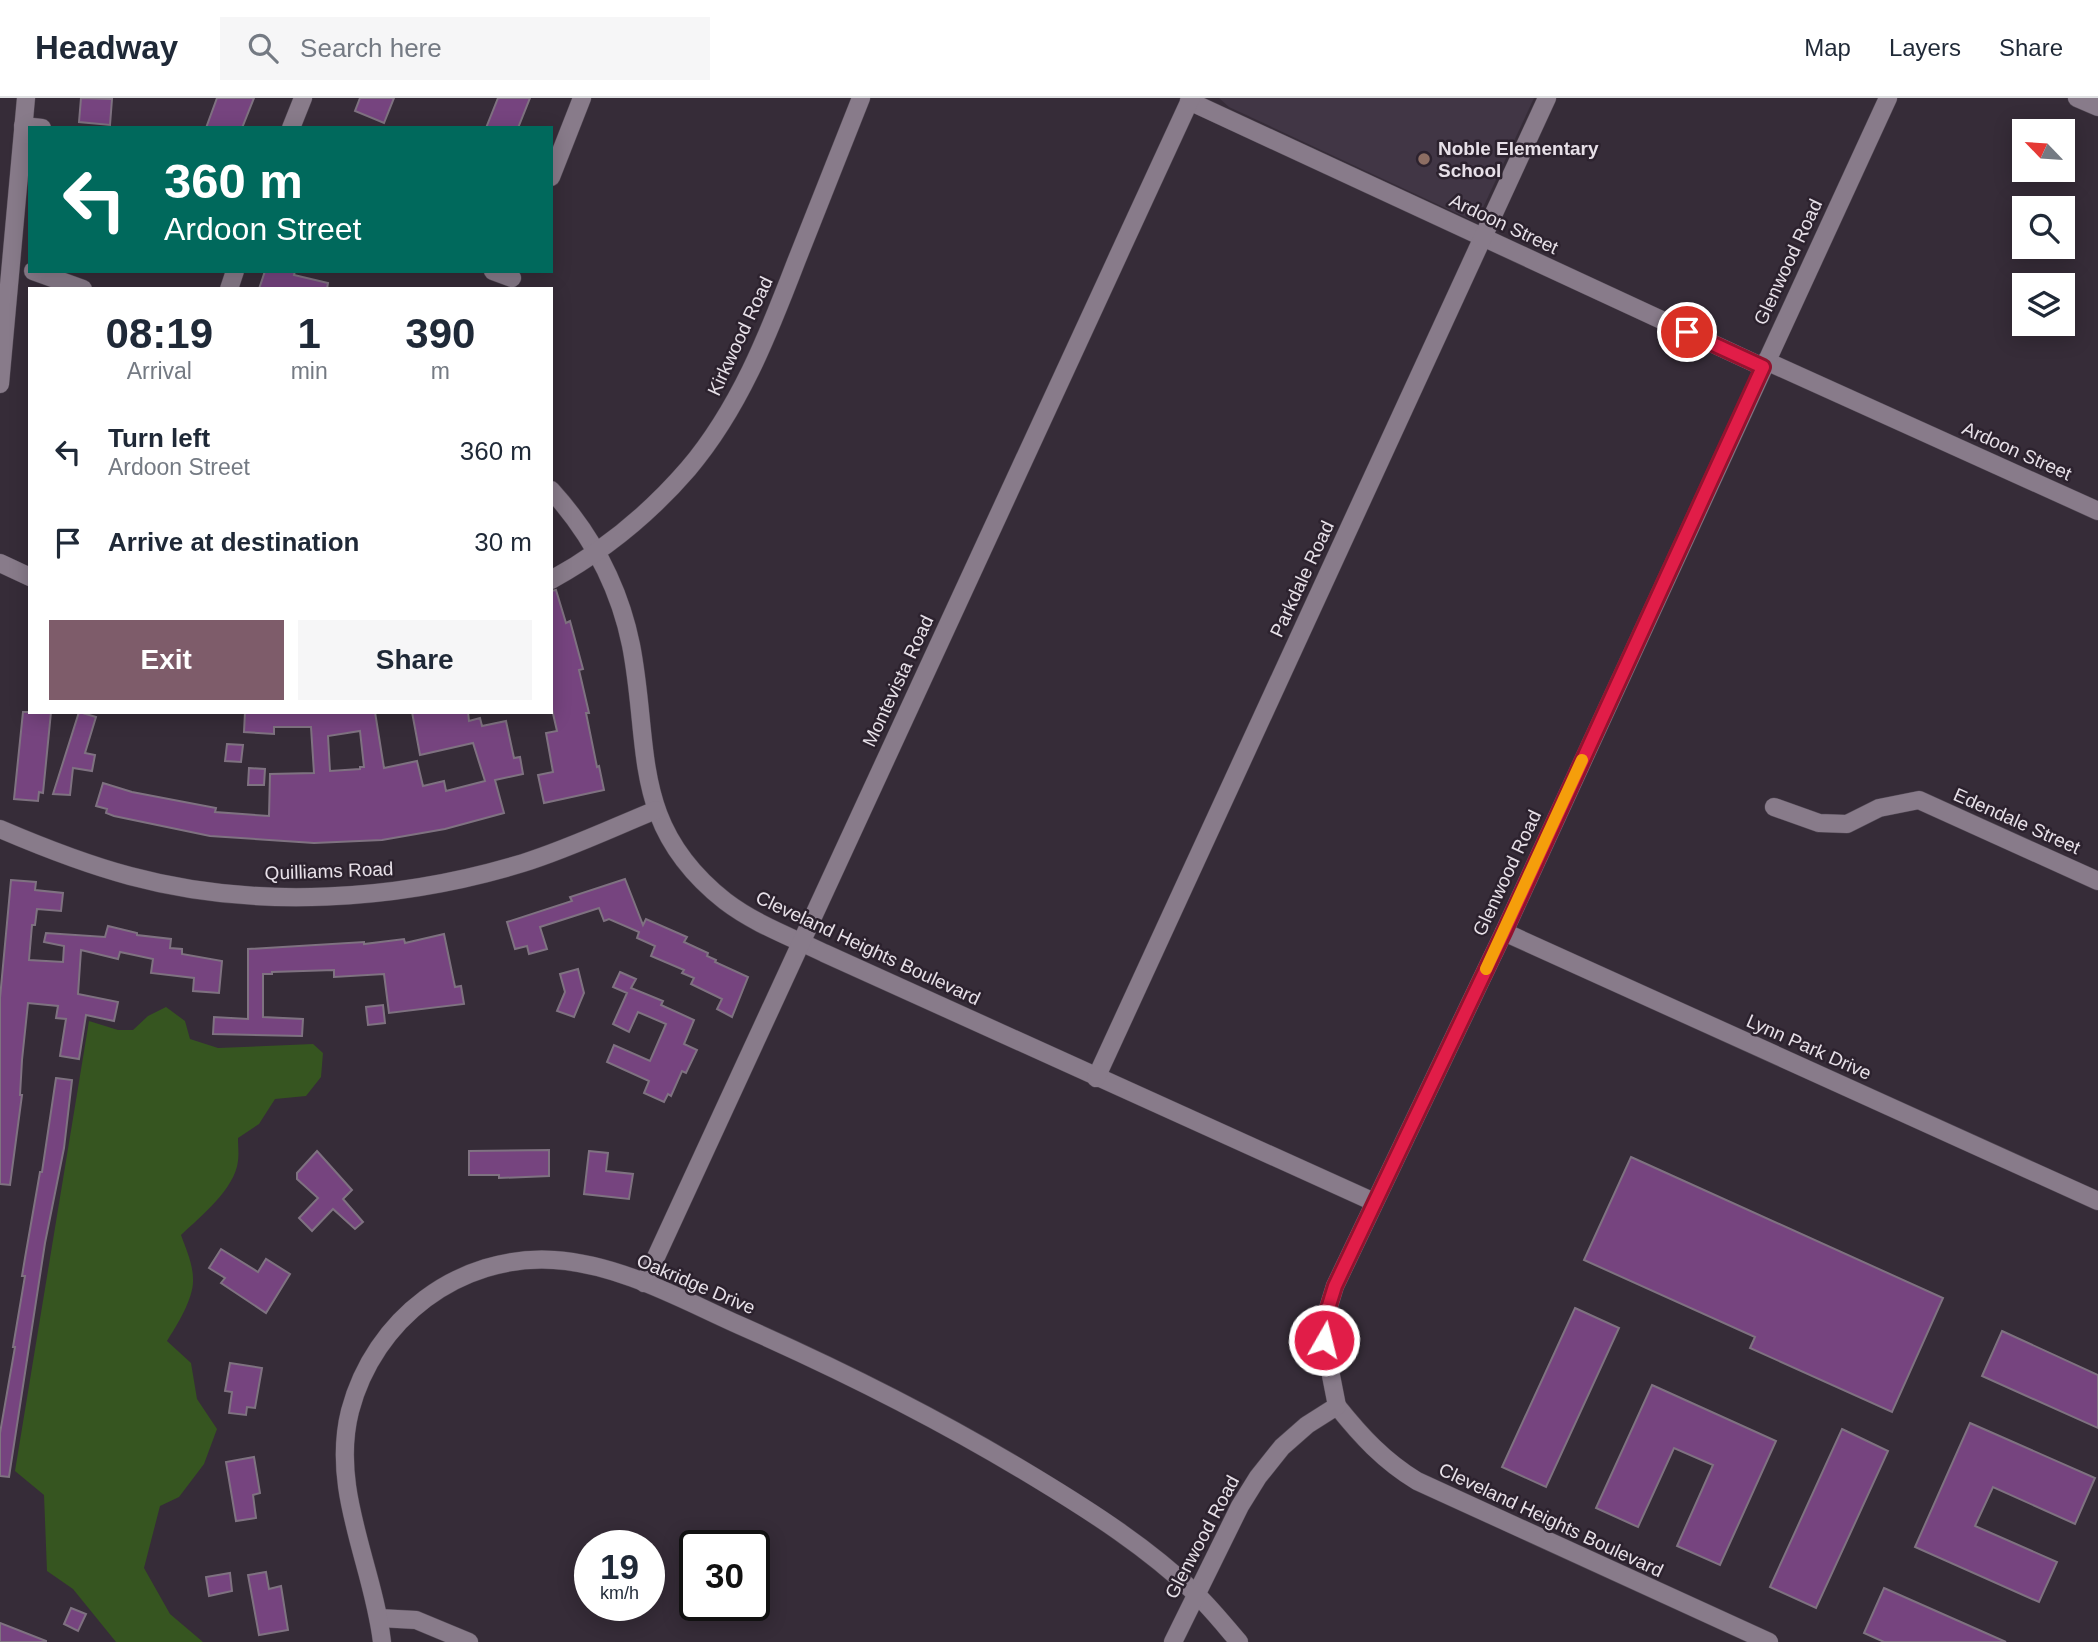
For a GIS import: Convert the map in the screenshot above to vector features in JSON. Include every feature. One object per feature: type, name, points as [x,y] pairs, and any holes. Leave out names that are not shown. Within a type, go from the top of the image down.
[{"type":"street","points":[[0,384],[6,262],[26,98]]},
{"type":"street","points":[[292,126],[303,98]]},
{"type":"street","points":[[553,172],[582,98]]},
{"type":"street","name":"Kirkwood Road","points":[[553,579],[596,551],[645,513],[688,469],[733,404],[771,326],[861,98]]},
{"type":"street","name":"Parkdale Road","points":[[1096,1078],[1547,98]]},
{"type":"street","name":"Glenwood Road","points":[[1172,1642],[1240,1506],[1258,1477],[1290,1439],[1337,1406],[1324,1340],[1326,1315],[1335,1286],[1504,932],[1888,98]]},
{"type":"street","points":[[2077,98],[2098,107]]},
{"type":"street","name":"Ardoon Street","points":[[1190,99],[1482,237],[2098,511]]},
{"type":"street","name":"Montevista Road","points":[[644,1283],[1190,99]]},
{"type":"street","points":[[23,126],[28,127]]},
{"type":"street","points":[[6,262],[28,270]]},
{"type":"street","points":[[37,273],[77,287]]},
{"type":"street","name":"Cleveland Heights Boulevard","points":[[553,492],[565,505],[596,551],[617,597],[631,644],[644,764],[656,810],[689,865],[714,891],[747,916],[800,942],[1374,1202]]},
{"type":"street","points":[[0,563],[28,576]]},
{"type":"street","name":"Edendale Street","points":[[1774,807],[1819,823],[1847,824],[1879,808],[1919,800],[2098,881]]},
{"type":"street","name":"Quilliams Road","points":[[0,829],[85,862],[165,884],[248,895],[322,895],[394,890],[485,874],[526,862],[656,810]]},
{"type":"street","name":"Lynn Park Drive","points":[[1504,932],[2098,1201]]},
{"type":"street","name":"Oakridge Drive","points":[[382,1642],[379,1618],[351,1512],[343,1454],[347,1424],[357,1389],[369,1361],[390,1331],[422,1300],[450,1282],[478,1270],[533,1260],[575,1262],[644,1283],[766,1337],[965,1434],[1111,1524],[1195,1593],[1240,1642]]},
{"type":"street","name":"Cleveland Heights Boulevard","points":[[1337,1406],[1362,1438],[1417,1481],[1769,1642]]},
{"type":"street","points":[[379,1618],[416,1620],[469,1642]]},
{"type":"shaded area","name":"Noble Elementary School","points":[[1219,98],[1534,98],[1479,216],[1469,219],[1229,107]]},
{"type":"green space","points":[[166,1007],[185,1021],[190,1039],[218,1048],[313,1044],[323,1053],[321,1077],[306,1096],[275,1099],[259,1124],[238,1138],[238,1161],[230,1182],[216,1202],[181,1235],[192,1268],[193,1286],[184,1311],[167,1341],[191,1363],[197,1399],[217,1429],[204,1464],[179,1497],[160,1506],[144,1568],[170,1614],[203,1642],[116,1642],[73,1589],[47,1571],[44,1495],[15,1471],[89,1021],[118,1030],[133,1030],[148,1016]]},
{"type":"building","points":[[81,98],[112,99],[110,125],[79,122]]},
{"type":"building","points":[[217,98],[254,98],[243,126],[207,126]]},
{"type":"building","points":[[360,98],[394,98],[384,123],[355,111]]},
{"type":"building","points":[[498,98],[530,98],[519,126],[487,126]]},
{"type":"building","points":[[264,273],[294,273],[328,283],[327,287],[260,287]]},
{"type":"building","points":[[556,590],[566,623],[570,621],[583,669],[579,670],[589,713],[586,713],[604,790],[544,803],[538,775],[553,772],[546,733],[557,731],[553,714],[553,591]]},
{"type":"building","points":[[23,712],[51,714],[43,793],[39,792],[38,801],[14,799]]},
{"type":"building","points":[[78,714],[96,717],[85,753],[95,755],[92,771],[73,768],[70,795],[53,794]]},
{"type":"building","points":[[245,714],[375,714],[384,768],[417,761],[423,786],[444,781],[446,791],[485,781],[473,743],[420,755],[412,714],[468,714],[469,721],[480,718],[482,726],[506,721],[514,758],[520,757],[523,774],[495,780],[504,813],[445,829],[382,840],[314,843],[210,836],[114,816],[106,813],[107,809],[96,806],[103,783],[132,792],[216,808],[215,812],[269,816],[270,774],[314,773],[311,727],[274,727],[274,734],[244,732]],"holes":[[[360,731],[364,767],[330,771],[328,736]]]},
{"type":"building","points":[[227,744],[243,745],[241,762],[225,761]]},
{"type":"building","points":[[249,768],[265,769],[264,785],[248,785]]},
{"type":"building","points":[[625,879],[643,925],[646,919],[687,937],[684,942],[708,953],[707,956],[716,960],[715,962],[748,977],[732,1017],[717,1009],[722,999],[691,984],[694,978],[682,973],[684,970],[651,956],[655,946],[637,938],[639,932],[609,919],[604,921],[599,908],[540,927],[547,949],[529,954],[527,946],[515,949],[507,922],[572,901],[570,897]]},
{"type":"building","points":[[11,880],[36,882],[35,890],[63,893],[61,911],[37,909],[35,925],[32,925],[29,960],[63,962],[64,946],[44,942],[46,933],[105,937],[108,926],[137,935],[171,939],[170,948],[182,949],[182,954],[222,961],[219,993],[193,991],[194,978],[151,973],[153,959],[120,952],[118,959],[81,950],[78,994],[118,1002],[114,1021],[86,1015],[79,1059],[60,1056],[66,1019],[56,1018],[58,1006],[28,1003],[22,1060],[22,1095],[10,1185],[0,1184],[0,998]]},
{"type":"building","points":[[444,934],[455,987],[461,986],[464,1004],[389,1013],[384,974],[334,977],[334,970],[272,972],[263,974],[263,1017],[303,1019],[302,1036],[213,1034],[214,1017],[248,1019],[248,949],[364,944],[404,939],[405,943]]},
{"type":"building","points":[[578,969],[584,993],[574,1017],[557,1011],[565,992],[560,974]]},
{"type":"building","points":[[620,972],[636,979],[631,988],[663,1001],[661,1005],[694,1020],[684,1044],[697,1050],[686,1073],[682,1071],[671,1096],[668,1094],[664,1102],[644,1093],[649,1081],[607,1062],[614,1045],[650,1061],[666,1024],[638,1012],[629,1032],[613,1024],[627,993],[613,987]]},
{"type":"building","points":[[383,1005],[385,1023],[368,1025],[366,1007]]},
{"type":"building","points":[[56,1078],[72,1080],[64,1148],[45,1243],[9,1477],[0,1476],[0,1433],[25,1276],[22,1276],[42,1172]]},
{"type":"building","points":[[549,1150],[549,1176],[499,1178],[499,1175],[469,1175],[469,1151]]},
{"type":"building","points":[[317,1151],[352,1190],[343,1199],[363,1222],[355,1229],[333,1209],[312,1231],[299,1218],[318,1198],[297,1179],[297,1173]]},
{"type":"building","points":[[589,1151],[608,1153],[606,1171],[633,1174],[629,1199],[584,1194]]},
{"type":"building","points":[[1631,1157],[1943,1298],[1892,1412],[1750,1348],[1755,1337],[1584,1260]]},
{"type":"building","points":[[221,1249],[258,1272],[266,1259],[290,1274],[266,1313],[221,1283],[225,1278],[209,1268]]},
{"type":"building","points":[[1575,1308],[1619,1328],[1546,1487],[1502,1467]]},
{"type":"building","points":[[2002,1331],[2098,1375],[2098,1428],[1982,1376]]},
{"type":"building","points":[[230,1363],[262,1368],[255,1408],[247,1407],[246,1415],[229,1413],[232,1392],[225,1391]]},
{"type":"building","points":[[1652,1385],[1776,1441],[1720,1565],[1677,1546],[1713,1465],[1674,1448],[1638,1527],[1596,1508]]},
{"type":"building","points":[[1970,1423],[2095,1478],[2075,1524],[1993,1487],[1975,1526],[2057,1562],[2039,1602],[1915,1547]]},
{"type":"building","points":[[1842,1429],[1888,1451],[1816,1608],[1770,1587]]},
{"type":"building","points":[[254,1457],[260,1493],[253,1495],[256,1518],[236,1521],[226,1462]]},
{"type":"building","points":[[266,1572],[269,1589],[281,1586],[288,1630],[259,1635],[248,1575]]},
{"type":"building","points":[[230,1573],[232,1591],[209,1596],[206,1577]]},
{"type":"building","points":[[1884,1588],[2006,1642],[1884,1642],[1864,1633]]},
{"type":"building","points":[[71,1608],[86,1614],[78,1631],[64,1624]]},
{"type":"building","points":[[0,1623],[46,1641],[46,1642],[0,1642]]},
{"type":"slow traffic","points":[[1486,969],[1582,760]]},
{"type":"place","name":"Noble Elementary School","points":[[1424,159]]},
{"type":"route","points":[[1324,1340],[1326,1315],[1335,1286],[1504,932],[1763,367],[1687,332]]}]
